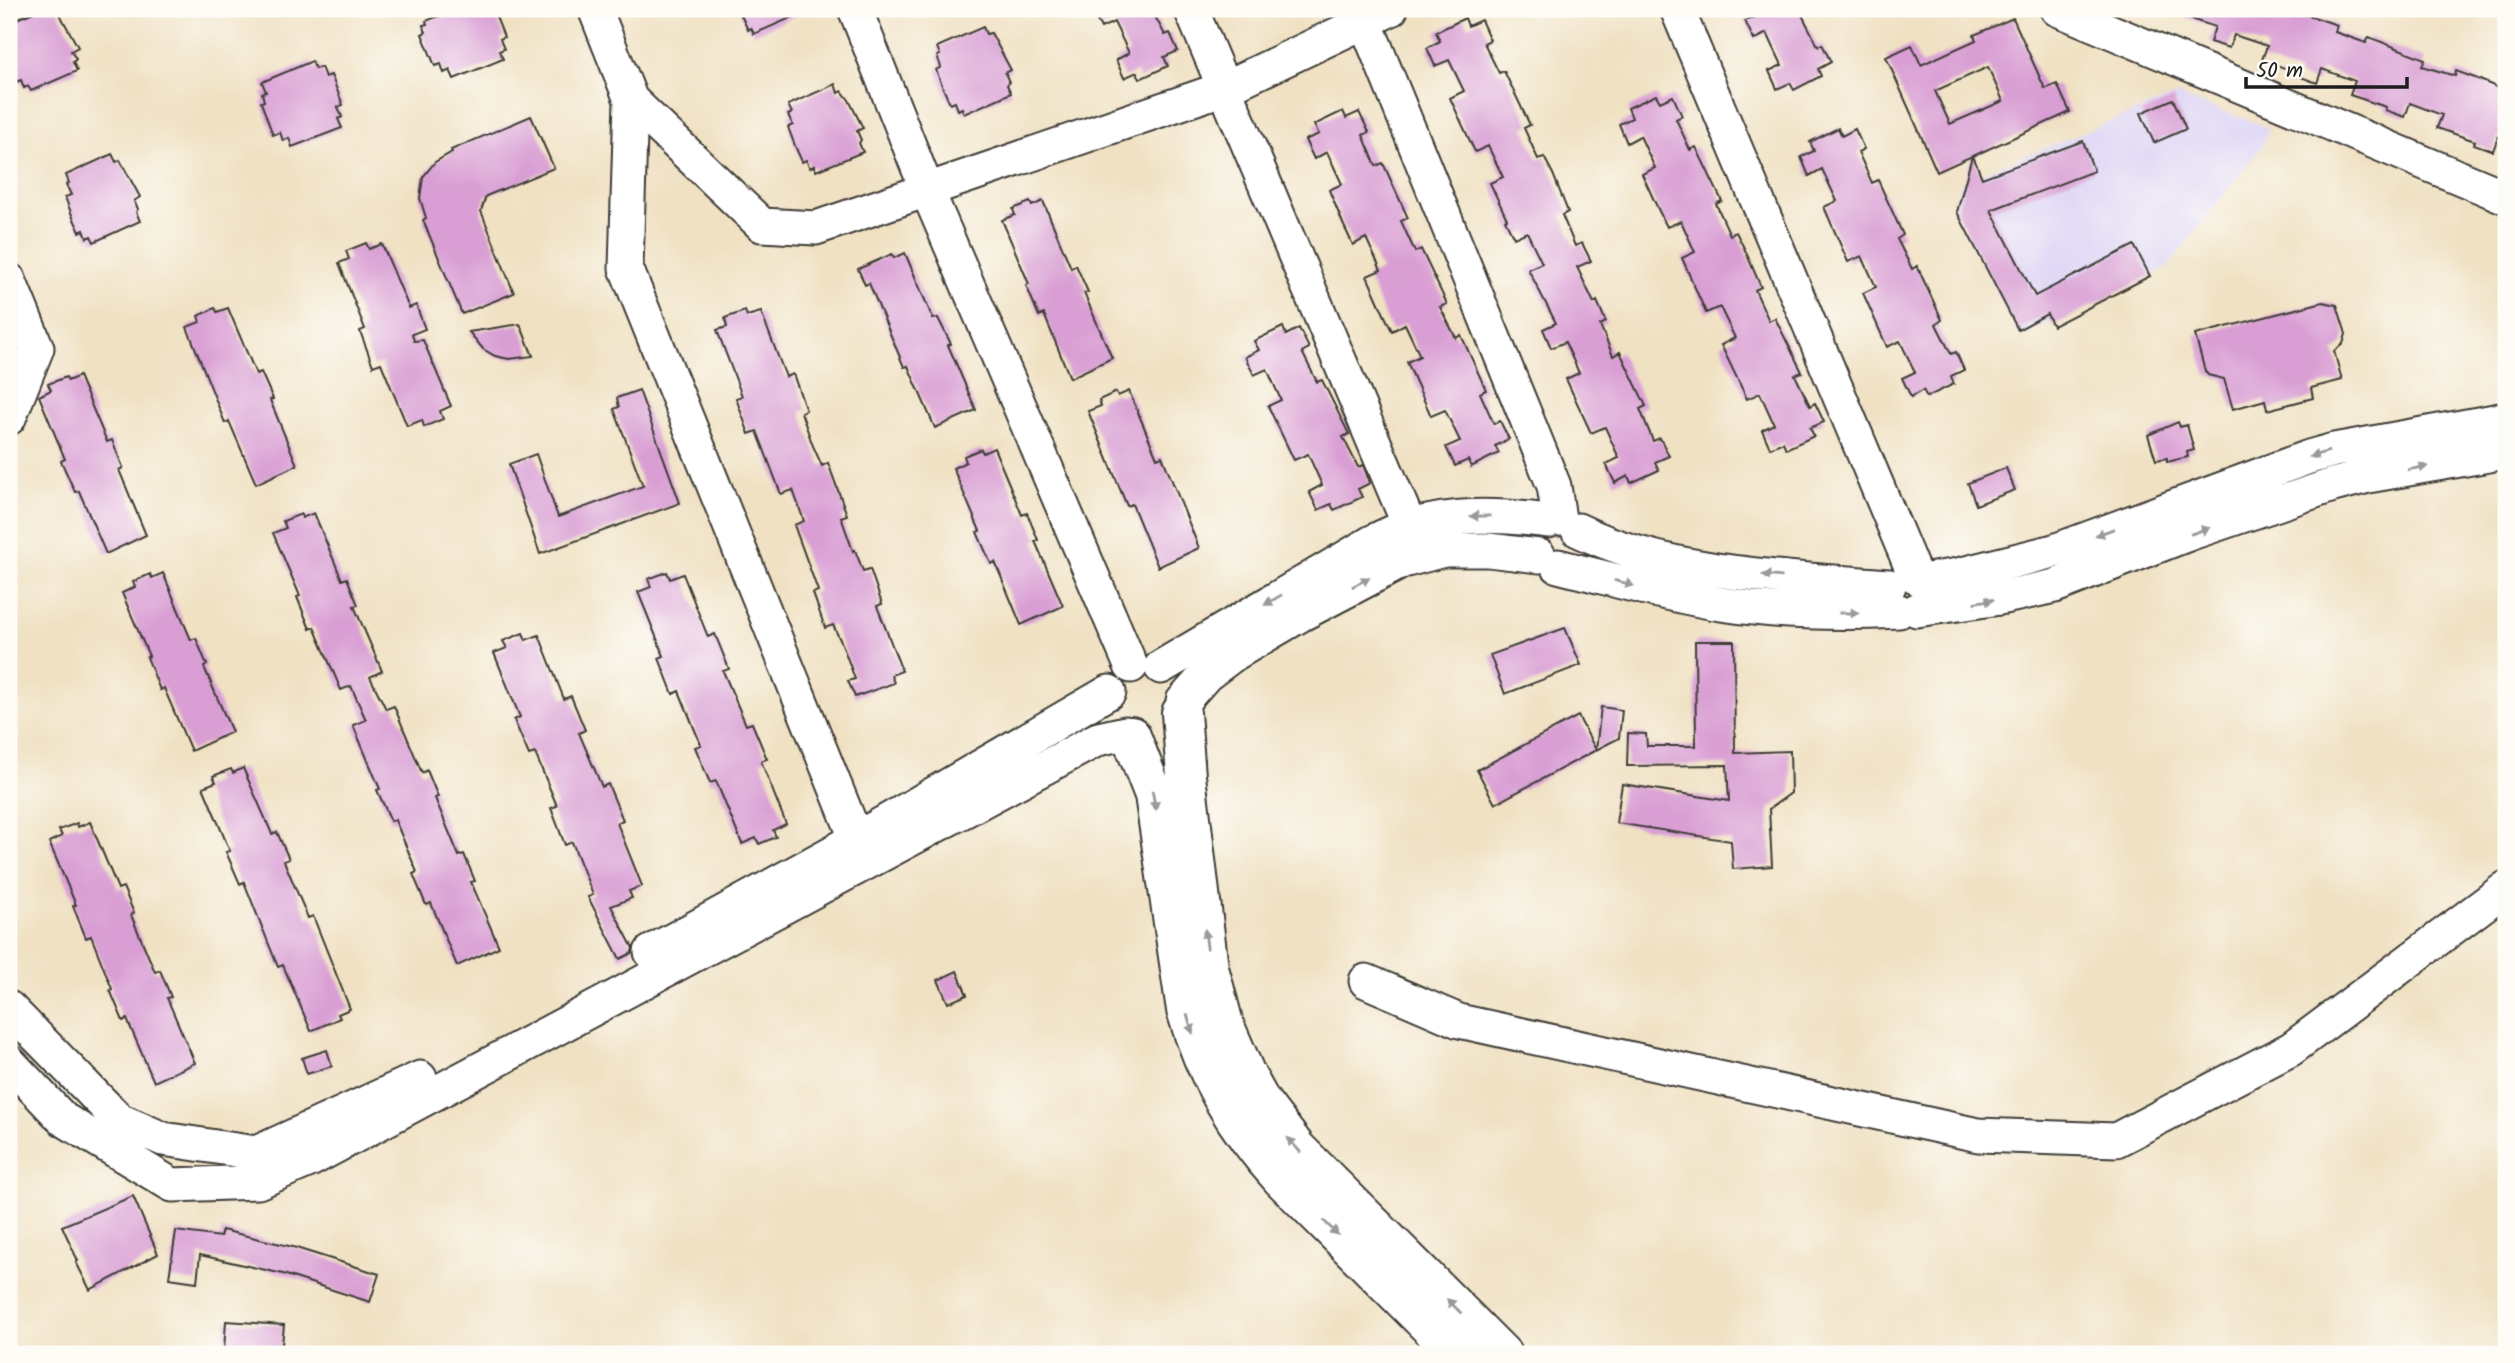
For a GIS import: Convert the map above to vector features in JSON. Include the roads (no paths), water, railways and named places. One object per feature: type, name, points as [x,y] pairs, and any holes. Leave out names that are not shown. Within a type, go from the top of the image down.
[{"type":"main road","points":[[1182,707],[1186,776],[1209,968],[1224,1024],[1247,1077],[1261,1102],[1297,1149],[1502,1354]]},
{"type":"main road","points":[[1128,734],[1154,794],[1186,1010],[1195,1041],[1222,1101],[1259,1154],[1280,1178],[1457,1354]]},
{"type":"street","points":[[595,9],[631,100],[626,268],[858,852]]},
{"type":"street","points":[[855,9],[927,190],[1146,666],[1176,681],[1180,687],[1182,707]]},
{"type":"street","points":[[1191,9],[1409,525]]},
{"type":"street","points":[[1677,9],[1866,462],[1905,591]]},
{"type":"street","points":[[2057,9],[2506,197]]},
{"type":"street","points":[[631,100],[762,225],[816,228],[1225,88],[1372,13],[1554,486],[1562,523]]},
{"type":"street","points":[[9,280],[37,348],[19,368],[9,418]]},
{"type":"street","points":[[9,1008],[119,1120],[163,1139],[256,1153],[444,1066],[858,852],[1098,739],[1128,734],[1143,738],[1155,737],[1166,732],[1175,723],[1182,707],[1206,675],[1234,654],[1300,614],[1404,561],[1430,552],[1488,550],[1548,561],[1651,590],[1722,604],[1818,613],[2054,551],[2309,457],[2343,448],[2506,419]]},
{"type":"street","points":[[9,1062],[63,1119],[172,1185],[258,1182],[312,1159],[858,852],[1109,692],[1121,672],[1146,666],[1374,541],[1409,525],[1472,516],[1512,517],[1562,523],[1626,549],[1709,567],[1905,591],[2000,598],[2055,586],[2191,534],[2333,485],[2368,476],[2506,452]]},
{"type":"street","points":[[1548,561],[1535,543],[1535,537],[1542,525],[1562,523]]},
{"type":"street","points":[[1109,692],[1111,715],[1128,734]]},
{"type":"street","points":[[1366,981],[1460,1021],[1978,1135],[2116,1140],[2291,1049],[2506,888]]}]
